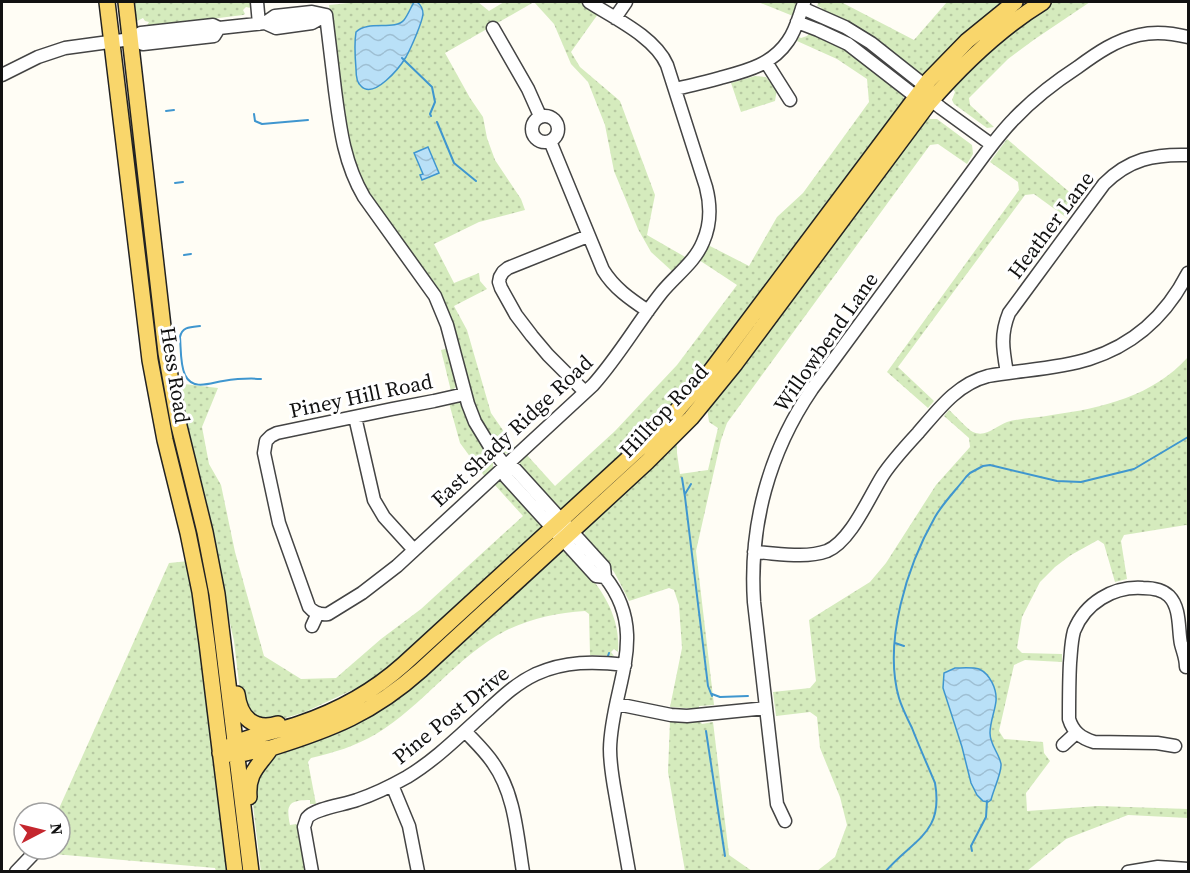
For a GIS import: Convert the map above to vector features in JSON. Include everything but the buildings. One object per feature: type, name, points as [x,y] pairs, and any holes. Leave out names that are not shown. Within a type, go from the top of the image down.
[{"type":"main road","name":"Hess Road","points":[[107,2],[153,378],[165,440],[198,579],[220,753]]},
{"type":"main road","name":"Hess Road","points":[[126,2],[166,353],[179,426],[212,565],[237,749]]},
{"type":"main road","name":"Hilltop Road","points":[[237,749],[272,748],[341,724],[387,697],[416,674],[562,530],[702,382],[920,90],[967,41],[1015,2]]},
{"type":"main road","name":"Hilltop Road","points":[[220,753],[237,749],[336,710],[392,675],[664,446],[708,398],[735,364],[932,100],[983,47],[1020,16],[1043,2]]},
{"type":"main road","points":[[223,635],[232,646],[238,703],[250,721],[258,725],[270,726],[321,710],[336,710]]},
{"type":"main road","points":[[258,872],[249,789],[254,770],[272,748]]},
{"type":"main road","points":[[237,749],[251,872]]},
{"type":"main road","points":[[220,753],[235,872]]},
{"type":"street","points":[[256,2],[262,23]]},
{"type":"street","name":"East Shady Ridge Road","points":[[318,613],[328,614],[381,579],[585,392],[613,361],[667,286],[697,254],[706,236],[710,218],[707,191],[666,63],[657,48],[646,38],[589,2]]},
{"type":"street","points":[[615,18],[626,2]]},
{"type":"street","points":[[675,89],[749,70],[766,62],[785,46],[792,35],[803,5],[861,36],[932,100],[992,145]]},
{"type":"street","points":[[2,75],[38,57],[87,44],[130,39],[143,44],[158,43],[214,36],[219,28],[262,23],[276,28],[312,23],[326,15],[340,131],[348,163],[367,201],[423,277],[437,300],[448,328],[470,411],[477,428],[506,466],[506,477],[604,567],[605,577],[618,598],[625,620],[628,641],[611,739],[610,761],[629,872]]},
{"type":"street","points":[[797,22],[848,44],[920,90]]},
{"type":"street","points":[[493,28],[528,89],[540,116]]},
{"type":"street","name":"Willowbend Lane","points":[[785,820],[777,804],[754,602],[753,568],[757,527],[765,488],[781,445],[798,411],[1013,119],[1043,92],[1111,45],[1130,37],[1155,33],[1171,33],[1188,37]]},
{"type":"street","points":[[766,62],[790,100]]},
{"type":"street","points":[[540,116],[550,117],[557,124],[557,134],[550,141],[540,141],[533,135],[533,123],[540,116]]},
{"type":"street","points":[[550,141],[602,267],[610,280],[624,294],[648,312]]},
{"type":"street","name":"Heather Lane","points":[[1007,373],[1002,338],[1010,313],[1104,184],[1126,167],[1143,159],[1188,154]]},
{"type":"street","points":[[585,392],[527,331],[495,275],[588,236]]},
{"type":"street","points":[[754,552],[807,555],[828,550],[837,545],[849,531],[893,462],[952,395],[982,378],[1082,361],[1123,345],[1140,334],[1161,314],[1178,292],[1188,273]]},
{"type":"street","name":"Piney Hill Road","points":[[318,613],[311,610],[308,605],[279,523],[261,438],[434,402],[465,393]]},
{"type":"street","points":[[355,417],[374,500],[384,517],[414,550]]},
{"type":"street","points":[[1174,746],[1156,743],[1094,742],[1076,733],[1069,718],[1071,647],[1074,632],[1090,607],[1110,593],[1126,588],[1158,590],[1178,597],[1176,610],[1185,641],[1181,643],[1188,669]]},
{"type":"street","points":[[312,626],[318,613]]},
{"type":"street","name":"Pine Post Drive","points":[[312,872],[302,815],[349,803],[392,785],[423,767],[510,690],[540,672],[555,667],[595,662],[625,665]]},
{"type":"street","points":[[617,704],[682,716],[766,708]]},
{"type":"street","points":[[465,731],[489,757],[503,781],[512,807],[523,872]]},
{"type":"street","points":[[1063,745],[1076,733]]},
{"type":"street","points":[[392,785],[408,822],[418,872]]},
{"type":"street","points":[[16,872],[26,861]]},
{"type":"street","points":[[1128,872],[1158,867],[1188,869]]},
{"type":"green space","points":[[134,2],[250,2],[251,8],[246,7],[243,15],[146,27],[149,22],[143,18],[137,21],[136,19]]},
{"type":"green space","points":[[358,2],[478,2],[489,11],[504,2],[534,2],[445,53],[483,117],[495,160],[521,199],[525,210],[479,222],[434,244],[454,283],[479,273],[480,281],[487,289],[454,306],[467,330],[491,413],[516,449],[509,453],[501,452],[485,432],[473,404],[454,330],[367,193],[352,161],[354,160],[349,143],[345,110],[342,110],[329,5]]},
{"type":"green space","points":[[534,2],[580,2],[598,14],[571,52],[580,67],[620,101],[655,195],[647,235],[687,258],[673,272],[651,252],[638,229],[614,171],[605,125],[588,82],[571,64],[554,24]]},
{"type":"green space","points":[[758,2],[798,2],[793,16]]},
{"type":"green space","points":[[817,2],[841,2],[914,40],[947,2],[1006,2],[927,73],[921,75],[821,11],[822,8],[817,6]]},
{"type":"green space","points":[[1053,2],[1090,2],[1008,59],[969,98],[970,105],[994,127],[987,128],[954,104],[953,89],[1013,31]]},
{"type":"green space","points":[[810,32],[851,52],[903,94],[902,104],[764,291],[672,409],[564,508],[559,508],[519,466],[526,454],[555,486],[615,431],[677,365],[737,285],[699,260],[708,245],[749,266],[777,217],[803,193],[869,102],[867,79],[837,59],[797,41],[799,37],[807,36]]},
{"type":"green space","points":[[755,76],[766,77],[770,82],[772,81],[777,89],[775,101],[741,112],[731,83]]},
{"type":"green space","points":[[928,116],[930,119],[937,119],[972,145],[973,154],[967,164],[938,144],[930,145],[727,423],[721,440],[696,551],[714,705],[699,706],[699,709],[670,707],[682,648],[679,605],[674,590],[669,588],[629,601],[614,572],[585,538],[584,528],[664,453],[667,455],[677,444],[680,474],[708,470],[718,428],[709,422],[707,407]]},
{"type":"green space","points":[[1007,139],[1080,201],[1067,218],[1034,194],[1025,195],[898,367],[934,401],[928,408],[887,372],[1019,190],[1018,182],[990,162]]},
{"type":"green space","points":[[449,348],[457,383],[451,391],[441,350]]},
{"type":"green space","points":[[1188,357],[1188,526],[1124,535],[1121,541],[1127,579],[1115,582],[1104,544],[1098,540],[1071,555],[1040,582],[1022,617],[1017,648],[1022,653],[1062,654],[1062,662],[1025,660],[1014,665],[999,731],[1004,739],[1043,742],[1044,753],[1050,761],[1026,793],[1027,811],[1098,806],[1188,809],[1188,818],[1128,815],[1066,839],[1027,871],[817,871],[835,857],[847,825],[840,797],[820,748],[817,717],[810,712],[776,716],[773,692],[810,688],[816,681],[809,620],[870,582],[886,563],[936,485],[970,447],[969,438],[944,416],[949,410],[970,430],[982,434],[1012,421],[1108,404],[1143,391],[1159,382]]},
{"type":"green space","points":[[176,383],[218,388],[202,427],[209,464],[221,485],[235,552],[264,656],[301,679],[336,678],[381,639],[421,609],[523,516],[494,484],[503,482],[538,518],[541,530],[416,646],[376,679],[305,712],[272,722],[257,720],[241,700],[234,641]]},
{"type":"green space","points":[[457,402],[463,405],[483,447],[493,462],[493,469],[485,477],[460,443],[449,403]]},
{"type":"green space","points":[[561,551],[573,558],[602,593],[613,615],[618,652],[614,649],[611,652],[614,656],[590,655],[589,614],[585,611],[534,619],[515,626],[488,641],[455,667],[393,723],[344,749],[311,758],[308,762],[316,804],[310,804],[310,800],[297,801],[290,805],[288,813],[290,825],[297,825],[305,871],[261,872],[252,796],[254,781],[272,756],[345,728]]},
{"type":"green space","points":[[189,561],[195,593],[229,871],[72,856],[72,801],[62,801],[169,563]]},
{"type":"green space","points":[[670,721],[700,722],[702,724],[713,722],[729,855],[752,871],[685,871],[668,772]]},
{"type":"water","points":[[414,2],[421,6],[423,14],[406,57],[393,74],[379,86],[366,89],[361,86],[356,73],[356,32],[361,28],[400,23]]},
{"type":"water","points":[[428,147],[439,173],[422,180],[420,175],[423,174],[414,153]]},
{"type":"water","points":[[955,668],[983,671],[992,682],[995,692],[996,701],[990,733],[1001,767],[991,800],[988,802],[983,801],[977,795],[971,783],[943,688],[944,673]]},
{"type":"waterway","points":[[402,58],[432,87],[435,102],[431,116]]},
{"type":"waterway","points":[[166,111],[174,110]]},
{"type":"waterway","points":[[254,114],[255,121],[262,124],[308,120]]},
{"type":"waterway","points":[[437,122],[454,163],[476,181]]},
{"type":"waterway","points":[[175,183],[183,182]]},
{"type":"waterway","points":[[184,255],[191,254]]},
{"type":"waterway","points":[[200,326],[185,329],[180,337],[182,366],[188,380],[202,385],[238,379],[261,379]]},
{"type":"waterway","points":[[885,872],[924,834],[935,814],[937,800],[935,783],[899,698],[894,653],[900,605],[907,581],[915,558],[938,512],[966,477],[983,466],[990,465],[1057,481],[1081,482],[1134,469],[1188,437]]},
{"type":"waterway","points":[[682,478],[708,686],[712,696]]},
{"type":"waterway","points":[[685,494],[691,484]]},
{"type":"waterway","points":[[895,643],[904,646]]},
{"type":"waterway","points":[[712,694],[720,697],[748,696]]},
{"type":"waterway","points":[[706,731],[725,856]]},
{"type":"waterway","points":[[972,851],[971,846],[986,817],[987,801]]}]
